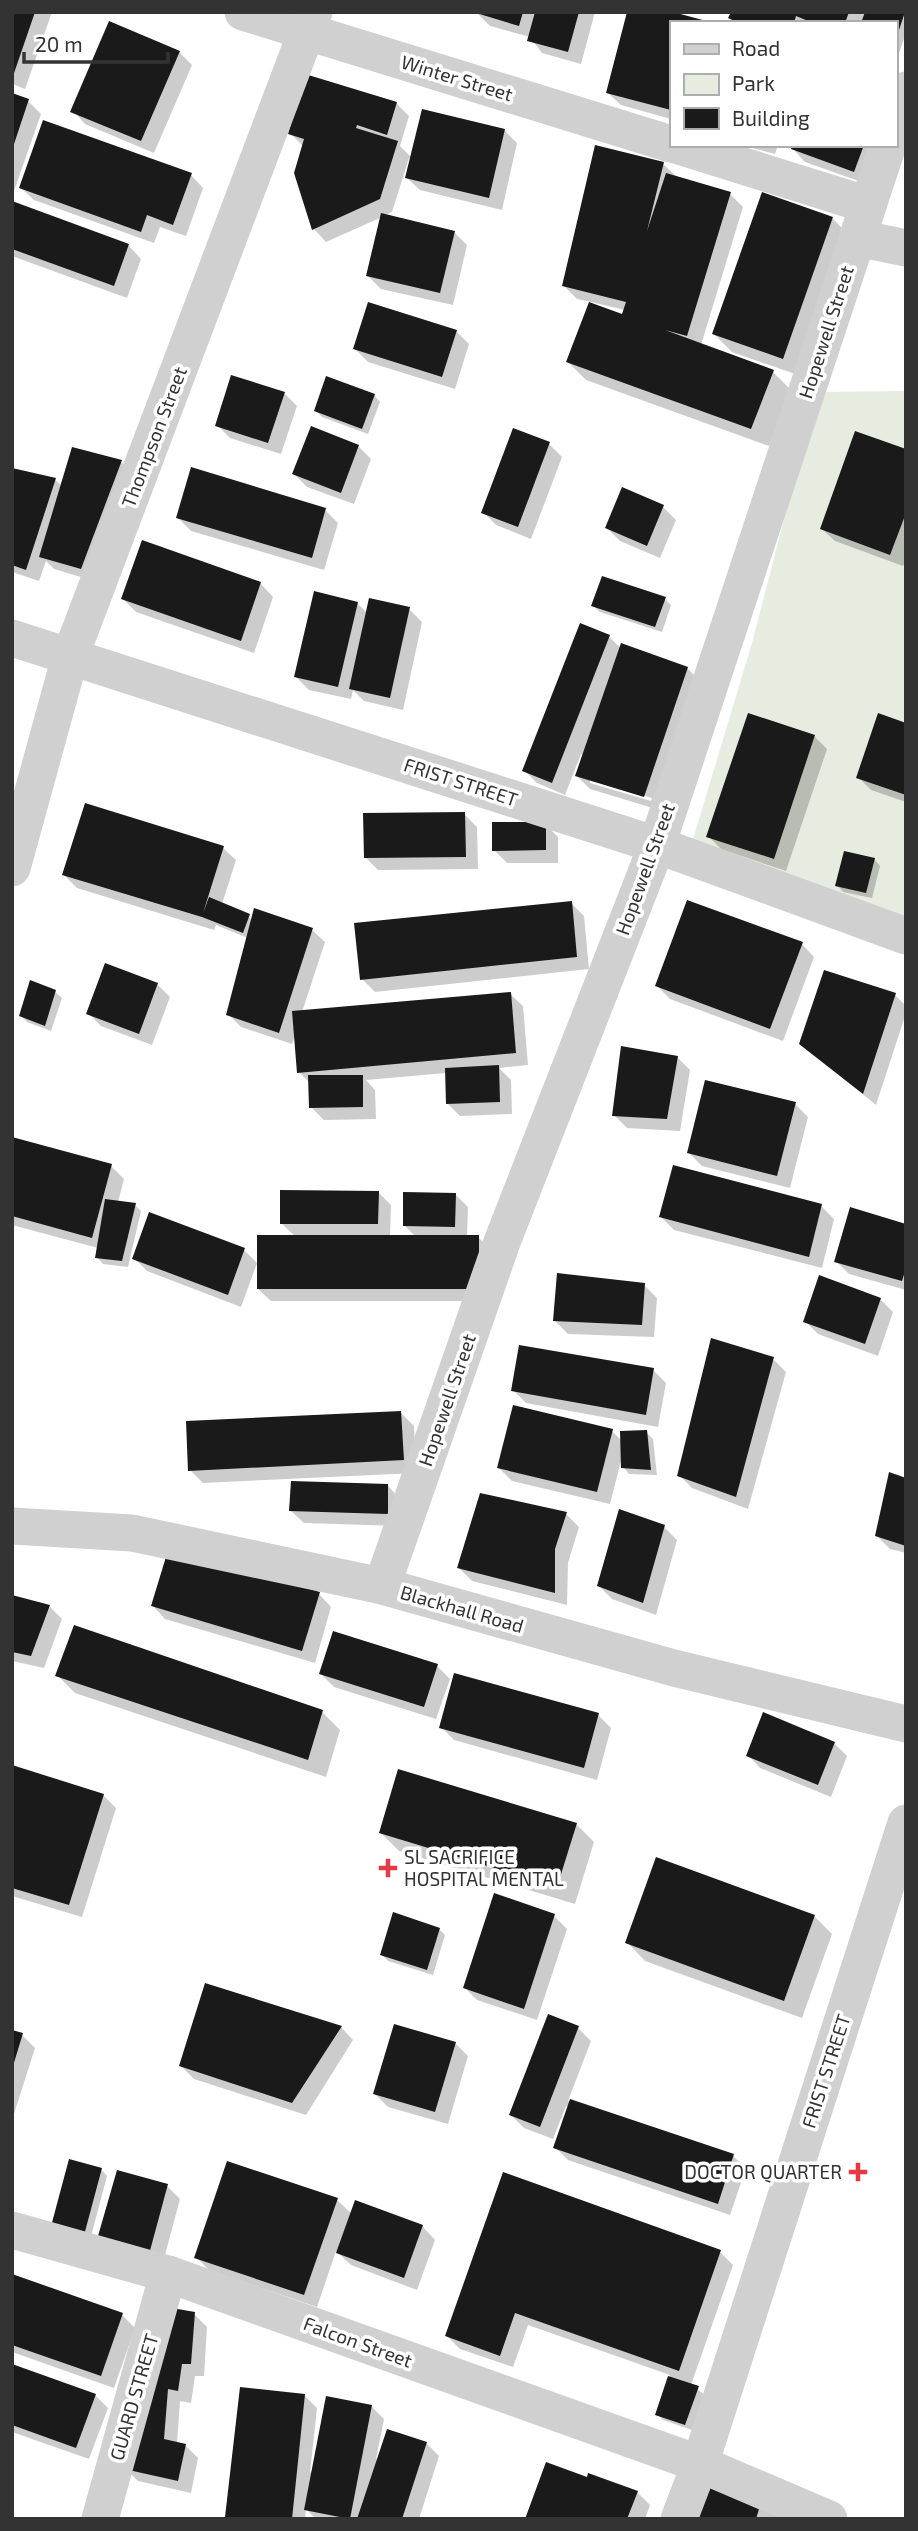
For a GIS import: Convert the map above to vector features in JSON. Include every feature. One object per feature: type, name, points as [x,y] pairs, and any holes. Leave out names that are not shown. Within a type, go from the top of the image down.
[{"type":"street","name":"Winter Street","points":[[243,12],[311,22],[670,143]]},
{"type":"street","name":"Thompson Street","points":[[12,868],[70,657],[311,22]]},
{"type":"street","points":[[897,116],[906,90]]},
{"type":"street","name":"Winter Street","points":[[681,147],[863,221],[906,248]]},
{"type":"street","name":"Hopewell Street","points":[[382,1586],[502,1241],[657,845],[887,147]]},
{"type":"street","name":"FRIST STREET","points":[[12,638],[657,845],[906,936]]},
{"type":"street","name":"Blackhall Road","points":[[12,1527],[132,1533],[382,1586],[674,1668],[906,1724]]},
{"type":"street","name":"FRIST STREET","points":[[679,2519],[700,2464],[906,1823]]},
{"type":"street","name":"Falcon Street","points":[[12,2230],[168,2274],[700,2464],[828,2519]]},
{"type":"street","name":"GUARD STREET","points":[[100,2519],[168,2274]]},
{"type":"green space","points":[[906,391],[906,927],[691,846],[752,643],[817,392]]},
{"type":"building","points":[[12,12],[35,12],[13,76],[12,76]]},
{"type":"building","points":[[473,12],[523,12],[519,26]]},
{"type":"building","points":[[535,12],[579,12],[568,52],[527,41]]},
{"type":"building","points":[[627,12],[673,12],[706,21],[670,21],[670,110],[606,93]]},
{"type":"building","points":[[731,12],[849,12],[846,21],[808,21],[796,16],[795,21],[735,21],[728,18]]},
{"type":"building","points":[[865,12],[905,12],[897,36],[897,21],[862,21]]},
{"type":"building","points":[[109,21],[180,51],[141,141],[70,112]]},
{"type":"building","points":[[305,74],[397,102],[387,135],[357,125],[356,128],[398,141],[380,199],[312,230],[294,173],[304,139],[288,134]]},
{"type":"building","points":[[12,93],[29,99],[13,147],[12,147]]},
{"type":"building","points":[[422,109],[505,129],[489,198],[405,178]]},
{"type":"building","points":[[43,120],[192,173],[173,225],[147,215],[141,232],[19,188]]},
{"type":"building","points":[[595,145],[664,162],[647,231],[666,173],[731,192],[687,336],[665,330],[774,370],[751,429],[566,362],[589,302],[622,314],[626,302],[562,286]]},
{"type":"building","points":[[792,147],[863,147],[854,172]]},
{"type":"building","points":[[762,192],[833,217],[783,359],[712,334]]},
{"type":"building","points":[[12,201],[129,244],[114,286],[12,249]]},
{"type":"building","points":[[381,213],[455,231],[440,293],[366,276]]},
{"type":"building","points":[[368,302],[457,330],[442,377],[353,349]]},
{"type":"building","points":[[231,375],[285,392],[268,443],[215,426]]},
{"type":"building","points":[[326,376],[375,394],[362,429],[314,411]]},
{"type":"building","points":[[311,426],[359,445],[341,493],[292,474]]},
{"type":"building","points":[[513,428],[550,442],[518,527],[481,513]]},
{"type":"building","points":[[855,431],[906,449],[906,513],[890,555],[820,529]]},
{"type":"building","points":[[72,447],[122,460],[81,569],[39,557]]},
{"type":"building","points":[[191,467],[326,508],[312,558],[176,518]]},
{"type":"building","points":[[12,468],[56,478],[26,570],[12,565]]},
{"type":"building","points":[[622,487],[664,505],[647,546],[605,528]]},
{"type":"building","points":[[142,540],[261,582],[241,641],[121,599]]},
{"type":"building","points":[[602,576],[666,597],[655,627],[591,606]]},
{"type":"building","points":[[314,591],[358,602],[338,687],[294,677]]},
{"type":"building","points":[[369,598],[410,607],[390,698],[349,689]]},
{"type":"building","points":[[580,623],[610,635],[552,783],[522,771]]},
{"type":"building","points":[[621,643],[688,667],[644,797],[575,776]]},
{"type":"building","points":[[748,713],[815,735],[774,859],[706,837]]},
{"type":"building","points":[[878,713],[906,723],[906,795],[856,778]]},
{"type":"building","points":[[85,803],[224,846],[203,913],[209,897],[250,914],[243,933],[202,917],[62,875]]},
{"type":"building","points":[[465,812],[466,857],[364,858],[363,813]]},
{"type":"building","points":[[492,822],[546,822],[546,850],[492,851]]},
{"type":"building","points":[[844,851],[875,858],[866,893],[835,886]]},
{"type":"building","points":[[687,900],[803,942],[770,1029],[655,986]]},
{"type":"building","points":[[572,901],[577,957],[360,980],[354,923]]},
{"type":"building","points":[[254,908],[313,928],[279,1033],[226,1015]]},
{"type":"building","points":[[105,963],[158,983],[139,1034],[86,1014]]},
{"type":"building","points":[[824,970],[896,993],[863,1094],[799,1044]]},
{"type":"building","points":[[30,980],[56,990],[45,1026],[19,1016]]},
{"type":"building","points":[[511,992],[516,1053],[297,1073],[292,1011]]},
{"type":"building","points":[[621,1046],[678,1056],[667,1119],[612,1116]]},
{"type":"building","points":[[499,1065],[500,1102],[446,1104],[445,1068]]},
{"type":"building","points":[[308,1075],[363,1075],[363,1107],[309,1108]]},
{"type":"building","points":[[705,1080],[796,1102],[777,1176],[687,1153]]},
{"type":"building","points":[[12,1137],[112,1164],[92,1238],[12,1216]]},
{"type":"building","points":[[673,1165],[822,1204],[809,1257],[659,1217]]},
{"type":"building","points":[[280,1190],[379,1191],[378,1224],[280,1224]]},
{"type":"building","points":[[403,1192],[456,1193],[455,1227],[403,1226]]},
{"type":"building","points":[[105,1199],[136,1203],[122,1261],[95,1258]]},
{"type":"building","points":[[850,1207],[906,1224],[906,1268],[902,1281],[834,1262]]},
{"type":"building","points":[[149,1212],[245,1248],[228,1295],[132,1259]]},
{"type":"building","points":[[257,1235],[479,1235],[479,1289],[257,1289]]},
{"type":"building","points":[[557,1273],[645,1283],[642,1325],[553,1321]]},
{"type":"building","points":[[819,1275],[881,1298],[865,1344],[803,1322]]},
{"type":"building","points":[[711,1338],[774,1357],[736,1497],[677,1476]]},
{"type":"building","points":[[519,1345],[654,1368],[646,1415],[511,1391]]},
{"type":"building","points":[[513,1405],[613,1429],[597,1492],[497,1468]]},
{"type":"building","points":[[401,1411],[404,1460],[188,1471],[186,1421]]},
{"type":"building","points":[[647,1430],[651,1470],[621,1468],[620,1431]]},
{"type":"building","points":[[889,1472],[906,1478],[906,1546],[875,1536]]},
{"type":"building","points":[[291,1481],[388,1484],[388,1514],[289,1511]]},
{"type":"building","points":[[480,1493],[567,1512],[555,1549],[555,1593],[457,1568]]},
{"type":"building","points":[[619,1509],[665,1525],[643,1603],[597,1586]]},
{"type":"building","points":[[169,1547],[320,1592],[302,1651],[151,1606]]},
{"type":"building","points":[[12,1595],[50,1605],[31,1656],[12,1652]]},
{"type":"building","points":[[74,1625],[323,1710],[308,1760],[55,1676]]},
{"type":"building","points":[[333,1631],[438,1664],[424,1707],[319,1674]]},
{"type":"building","points":[[454,1673],[599,1713],[584,1768],[439,1728]]},
{"type":"building","points":[[763,1712],[835,1742],[818,1785],[746,1756]]},
{"type":"building","points":[[12,1765],[104,1794],[69,1905],[12,1888]]},
{"type":"building","points":[[398,1769],[577,1823],[557,1887],[379,1833]]},
{"type":"building","points":[[656,1857],[815,1915],[784,2001],[625,1943]]},
{"type":"building","points":[[494,1893],[555,1914],[524,2009],[463,1988]]},
{"type":"building","points":[[393,1912],[440,1928],[427,1970],[380,1955]]},
{"type":"building","points":[[205,1983],[342,2026],[292,2103],[179,2066]]},
{"type":"building","points":[[548,2014],[579,2026],[540,2127],[509,2115]]},
{"type":"building","points":[[394,2024],[456,2042],[435,2112],[373,2094]]},
{"type":"building","points":[[12,2030],[23,2033],[13,2066],[12,2066]]},
{"type":"building","points":[[570,2099],[734,2154],[718,2204],[553,2148]]},
{"type":"building","points":[[69,2159],[102,2168],[83,2239],[50,2230]]},
{"type":"building","points":[[227,2161],[338,2198],[304,2295],[194,2258]]},
{"type":"building","points":[[117,2170],[168,2184],[148,2258],[96,2243]]},
{"type":"building","points":[[503,2172],[721,2250],[679,2371],[515,2313],[500,2356],[445,2336]]},
{"type":"building","points":[[355,2200],[423,2225],[404,2278],[336,2253]]},
{"type":"building","points":[[12,2274],[123,2313],[101,2376],[12,2345]]},
{"type":"building","points":[[172,2308],[195,2312],[191,2364],[182,2364],[178,2391],[168,2389],[164,2439],[186,2444],[178,2481],[124,2469]]},
{"type":"building","points":[[12,2364],[96,2394],[76,2448],[12,2425]]},
{"type":"building","points":[[668,2376],[699,2386],[685,2425],[655,2415]]},
{"type":"building","points":[[240,2387],[305,2394],[292,2519],[225,2517]]},
{"type":"building","points":[[326,2396],[372,2405],[350,2519],[304,2510]]},
{"type":"building","points":[[387,2429],[427,2442],[402,2519],[357,2519]]},
{"type":"building","points":[[546,2462],[587,2477],[588,2473],[638,2491],[627,2519],[525,2519]]},
{"type":"building","points":[[704,2481],[762,2499],[756,2519],[692,2519]]},
{"type":"place","name":"SL SACRIFICE HOSPITAL MENTAL","points":[[388,1868]]},
{"type":"place","name":"DOCTOR QUARTER","points":[[858,2172]]}]
